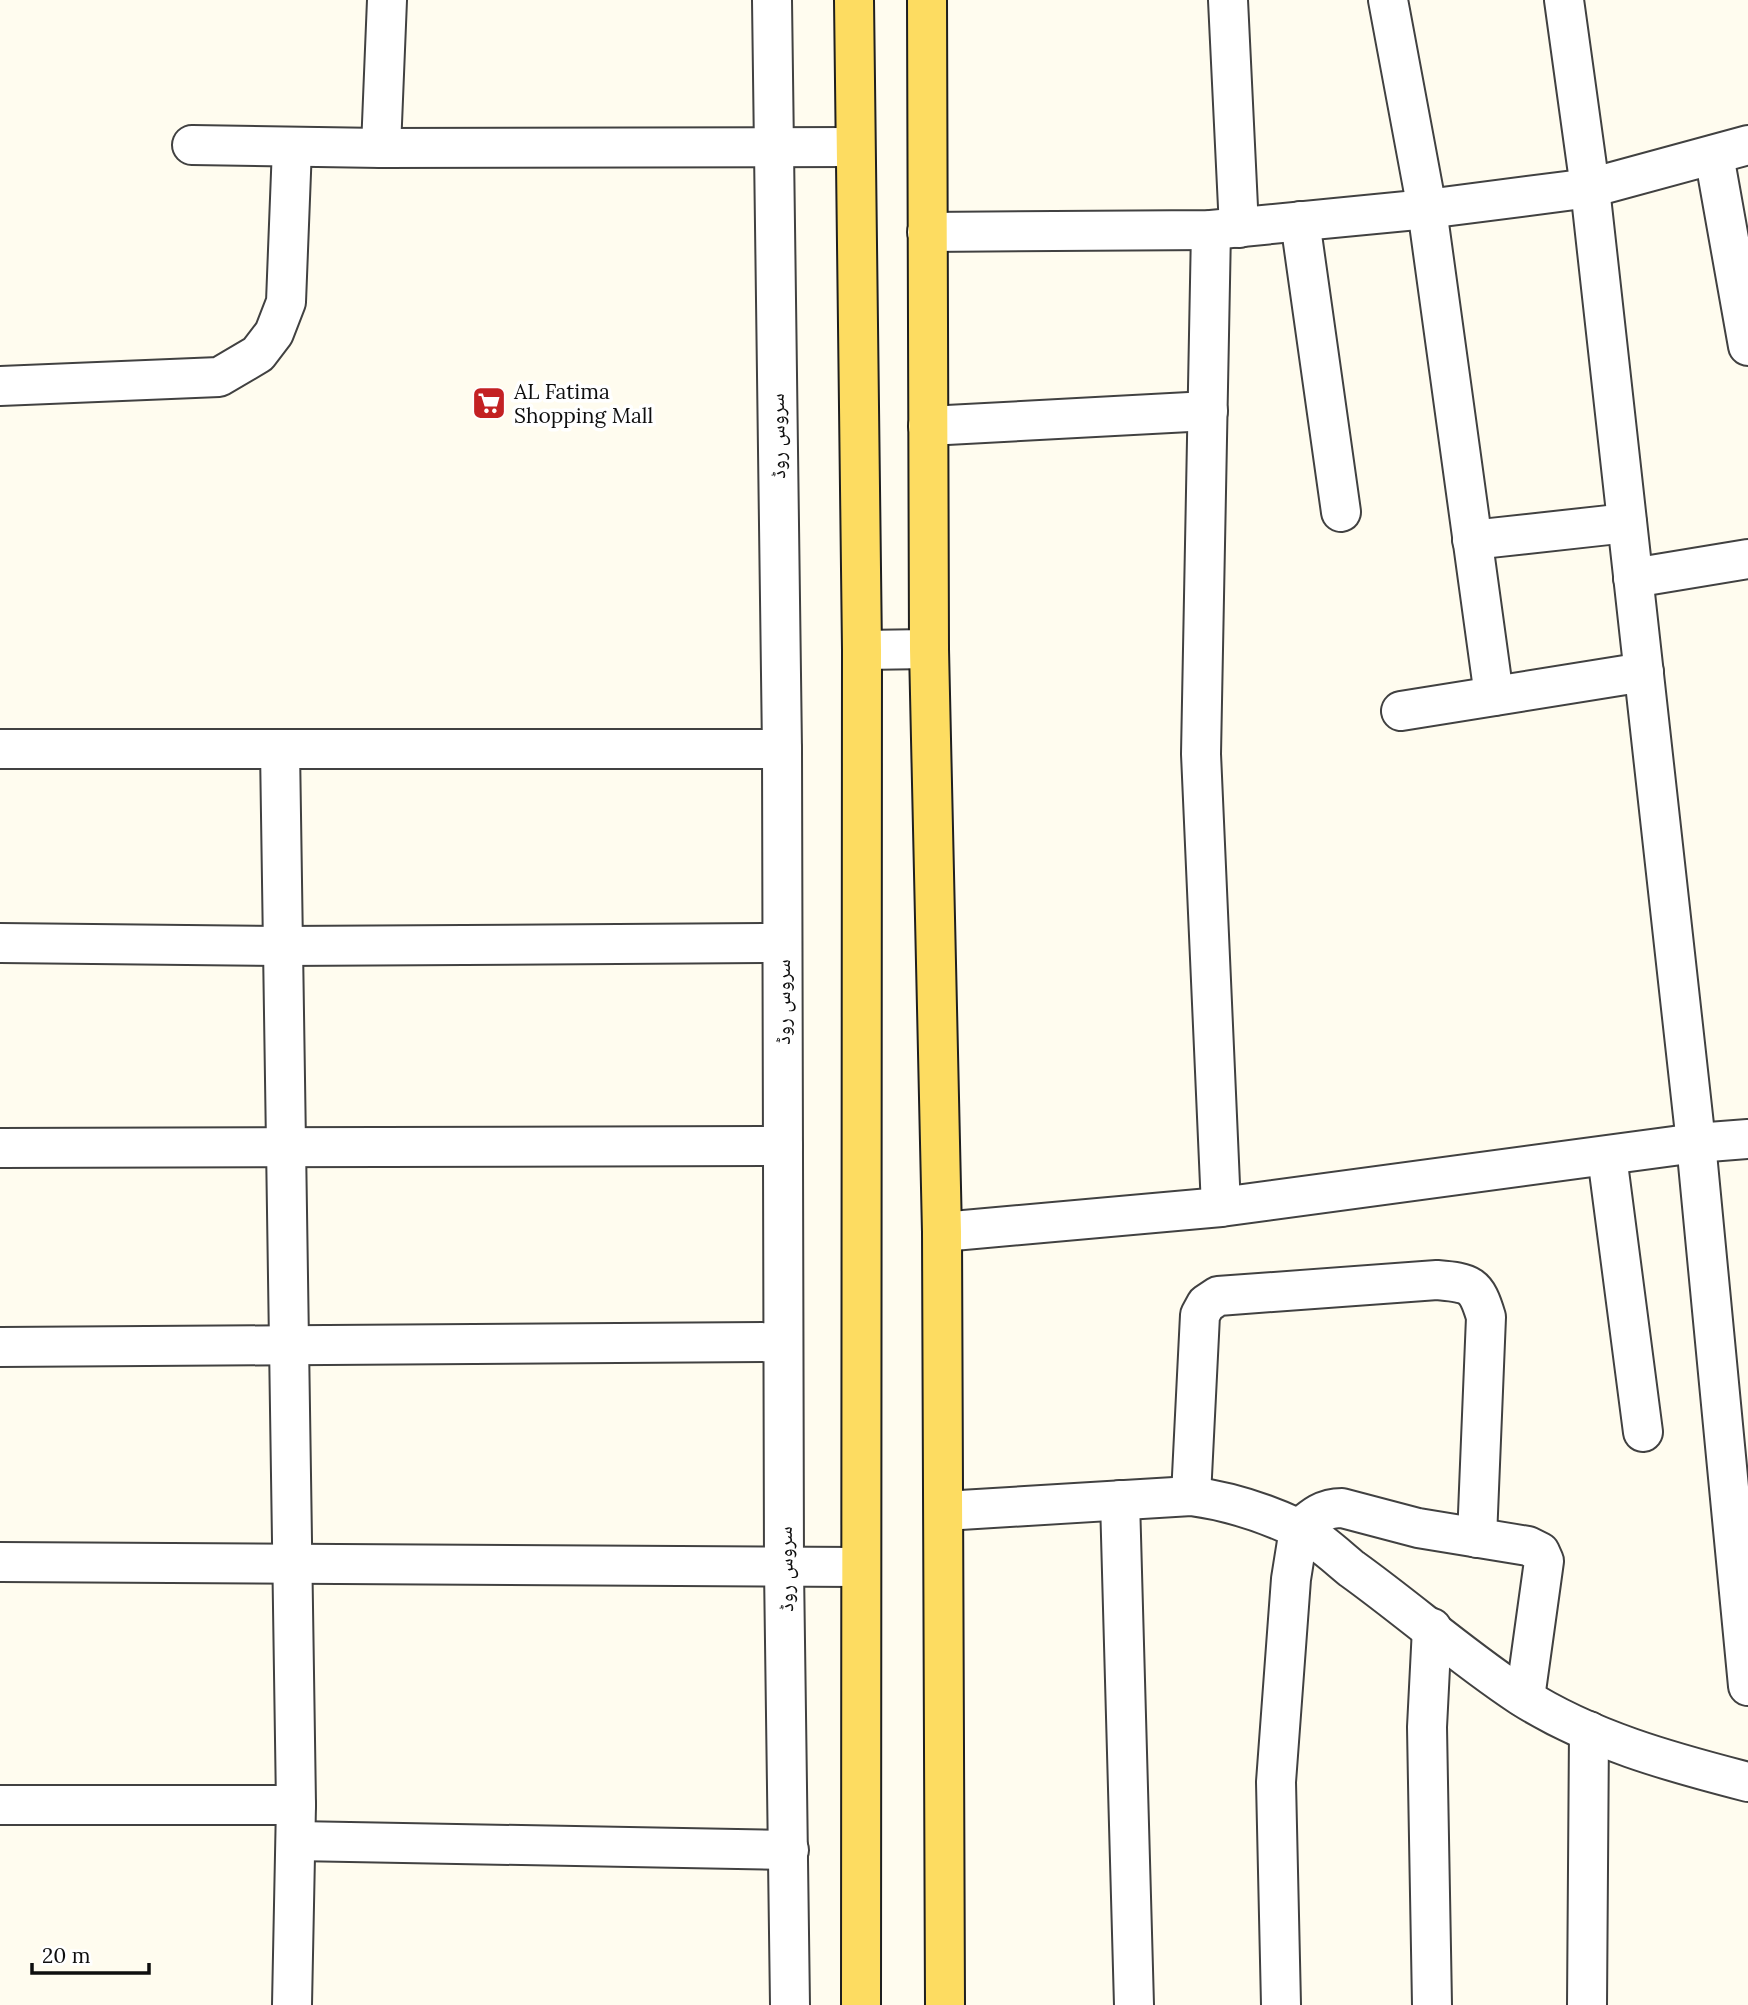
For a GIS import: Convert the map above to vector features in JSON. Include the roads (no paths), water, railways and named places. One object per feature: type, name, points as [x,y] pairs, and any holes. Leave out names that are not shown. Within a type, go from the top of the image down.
[{"type":"main road","points":[[853,0],[862,650],[859,1567],[861,2005]]},
{"type":"main road","points":[[927,0],[929,649],[942,1232],[944,2005]]},
{"type":"street","points":[[381,148],[387,0]]},
{"type":"street","name":"سروس روڈ","points":[[772,0],[782,749],[783,1342],[790,2005]]},
{"type":"street","points":[[1221,1207],[1201,754],[1208,411],[1225,229],[1228,0]]},
{"type":"street","points":[[1388,0],[1427,209],[1494,696]]},
{"type":"street","points":[[1564,0],[1590,188],[1696,1143],[1732,1344],[1748,1686]]},
{"type":"street","points":[[192,145],[381,148],[855,147]]},
{"type":"street","points":[[0,386],[219,377],[257,354],[274,333],[286,302],[292,147]]},
{"type":"street","points":[[927,232],[1225,229],[1427,209],[1590,188],[1731,150],[1748,346]]},
{"type":"street","points":[[1300,221],[1341,512]]},
{"type":"street","points":[[928,426],[1208,411]]},
{"type":"street","points":[[1472,540],[1628,523]]},
{"type":"street","points":[[1633,578],[1748,559]]},
{"type":"street","points":[[862,650],[929,649]]},
{"type":"street","points":[[1401,711],[1644,672]]},
{"type":"street","points":[[0,748],[782,749]]},
{"type":"street","points":[[280,749],[296,1823],[292,2005]]},
{"type":"street","points":[[0,943],[282,946],[782,943]]},
{"type":"street","points":[[942,1232],[1221,1207],[1696,1143],[1748,1139]]},
{"type":"street","points":[[0,1148],[783,1146]]},
{"type":"street","points":[[1607,1156],[1643,1432]]},
{"type":"street","points":[[1191,1496],[1200,1315],[1206,1304],[1218,1296],[1437,1280],[1465,1283],[1479,1293],[1486,1317],[1478,1538]]},
{"type":"street","points":[[0,1347],[783,1342]]},
{"type":"street","points":[[944,1511],[1191,1496],[1227,1501],[1299,1529],[1433,1628],[1482,1670],[1525,1698],[1590,1731],[1664,1760],[1748,1782]]},
{"type":"street","points":[[1120,1500],[1134,2005]]},
{"type":"street","points":[[1281,2005],[1276,1782],[1291,1579],[1299,1529],[1320,1512],[1329,1508],[1342,1508],[1418,1528],[1528,1546],[1540,1552],[1544,1561],[1525,1698]]},
{"type":"street","points":[[0,1562],[291,1562],[785,1569],[859,1567]]},
{"type":"street","points":[[1432,2005],[1427,1727],[1433,1628]]},
{"type":"street","points":[[1587,2005],[1590,1731]]},
{"type":"street","points":[[0,1805],[789,1850]]},
{"type":"place","name":"AL Fatima Shopping Mall","points":[[489,403]]}]
